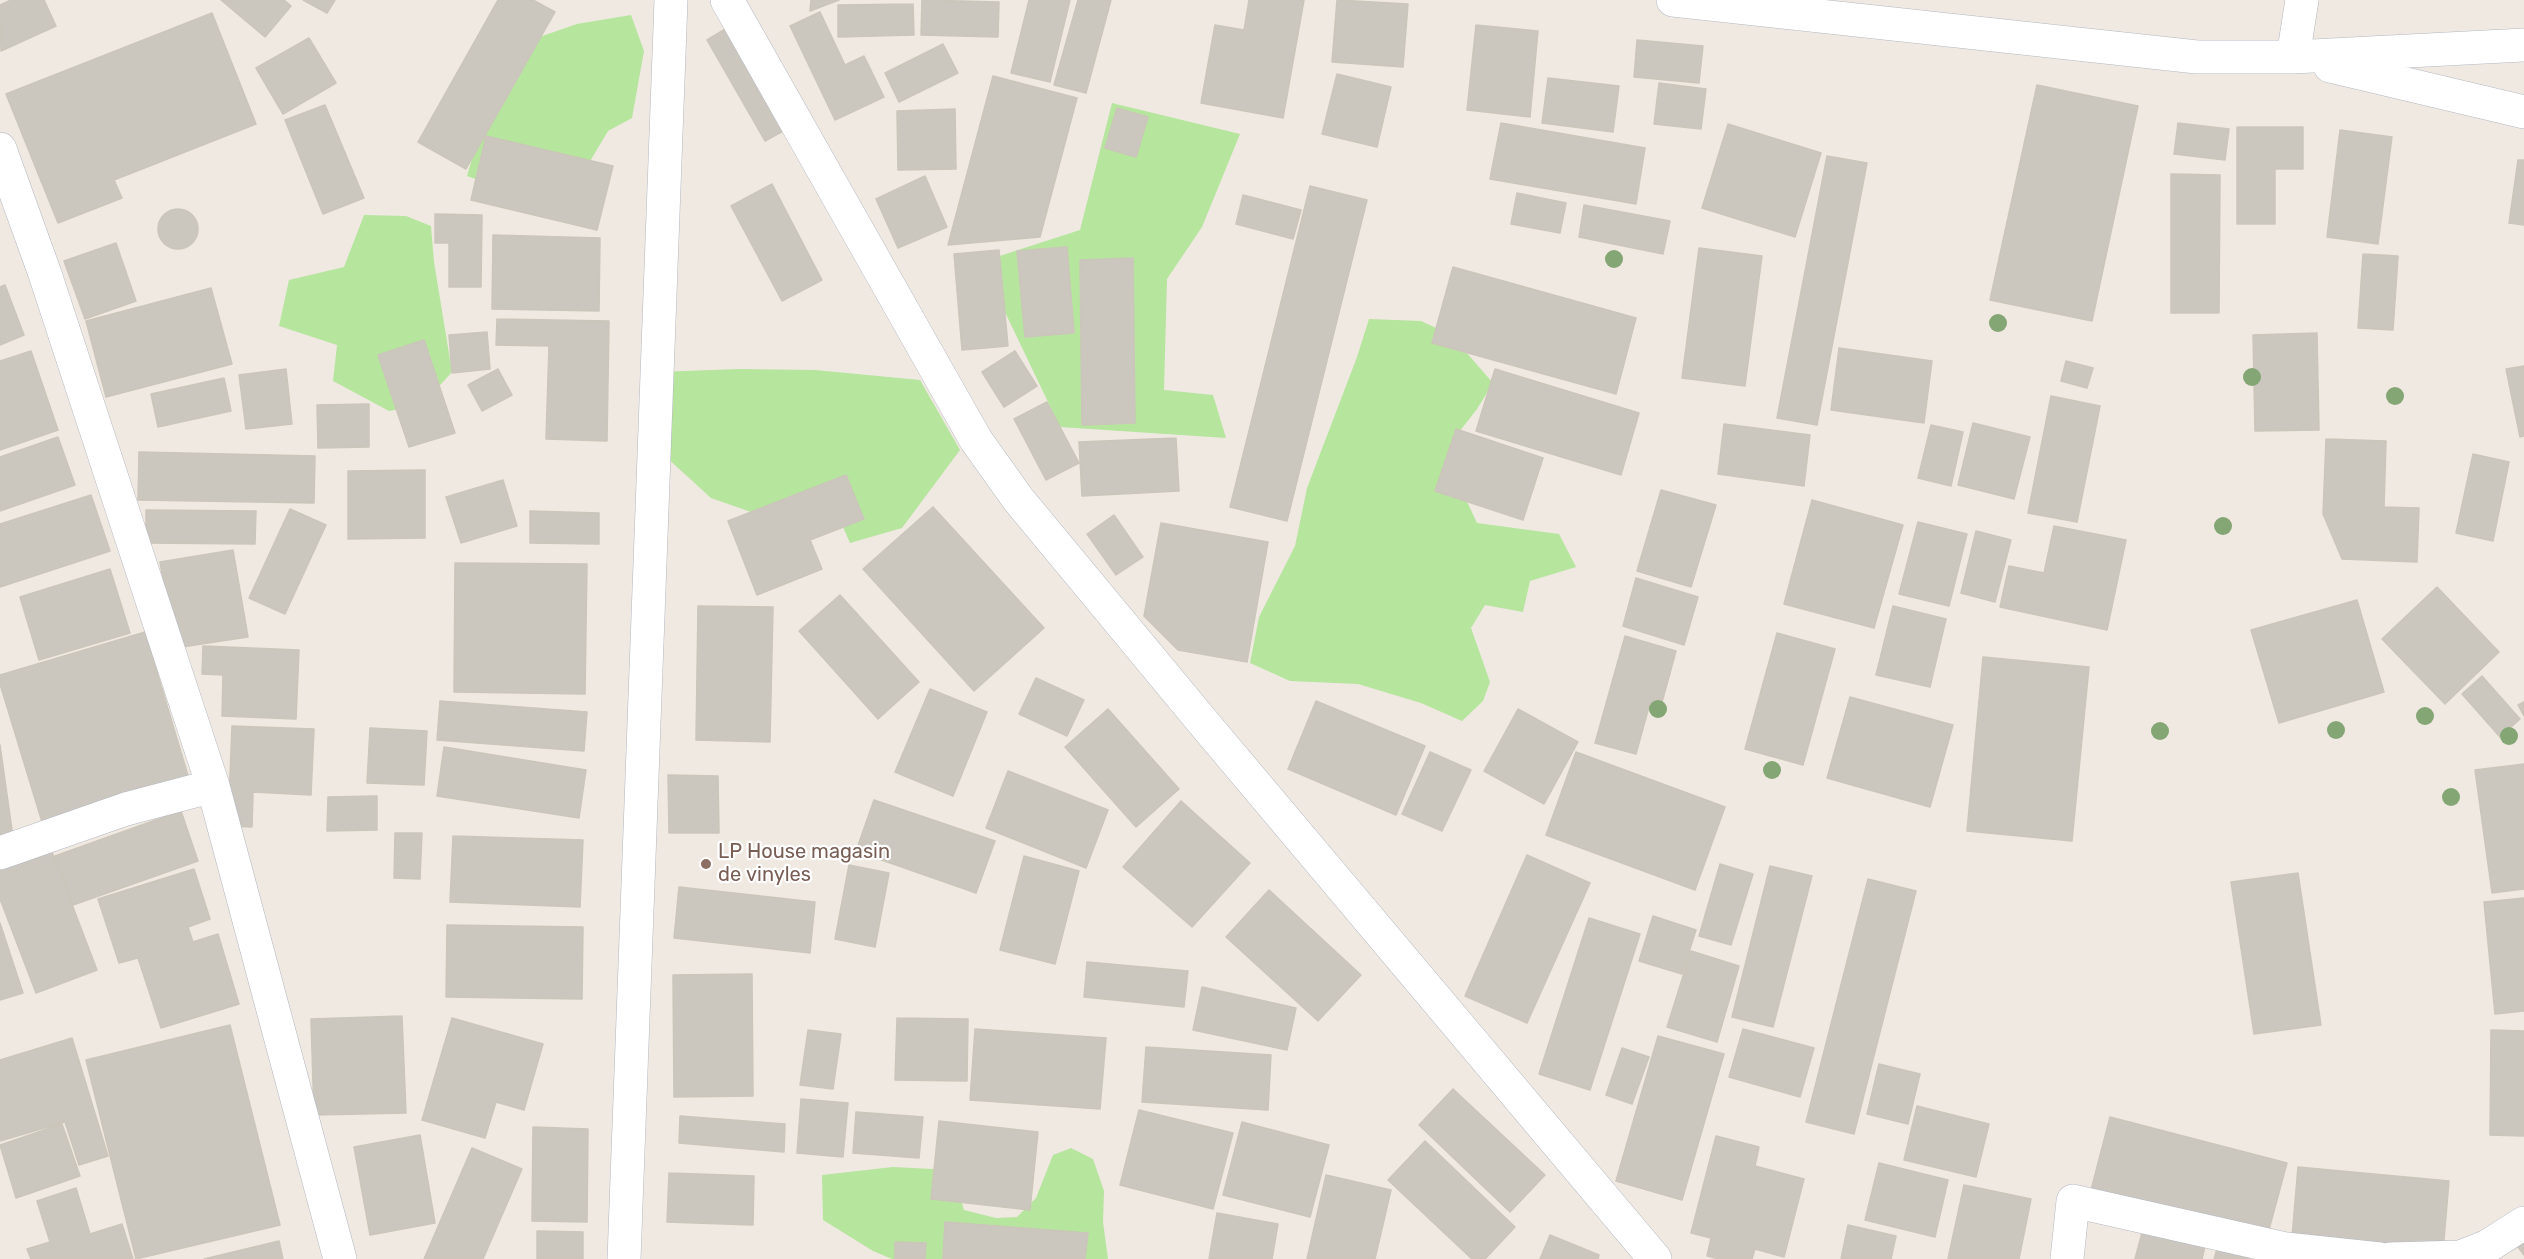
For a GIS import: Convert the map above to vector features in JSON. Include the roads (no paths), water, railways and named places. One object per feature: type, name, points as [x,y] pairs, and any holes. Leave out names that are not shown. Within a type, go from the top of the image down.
[{"type":"street","points":[[624,1259],[671,0]]},
{"type":"street","points":[[727,0],[976,440],[1018,498],[1217,740],[1654,1259]]},
{"type":"street","points":[[1673,0],[2197,57],[2293,57],[2524,45]]},
{"type":"street","points":[[2293,57],[2302,0]]},
{"type":"street","points":[[2293,57],[2524,112]]},
{"type":"street","points":[[0,148],[45,274],[213,786],[340,1259]]},
{"type":"street","points":[[0,853],[126,809],[213,786]]},
{"type":"street","points":[[2067,1259],[2073,1201],[2286,1249],[2380,1259]]},
{"type":"street","points":[[2390,1259],[2460,1257],[2488,1246],[2524,1223]]},
{"type":"place","name":"LP House magasin de vinyles","points":[[706,864]]}]
